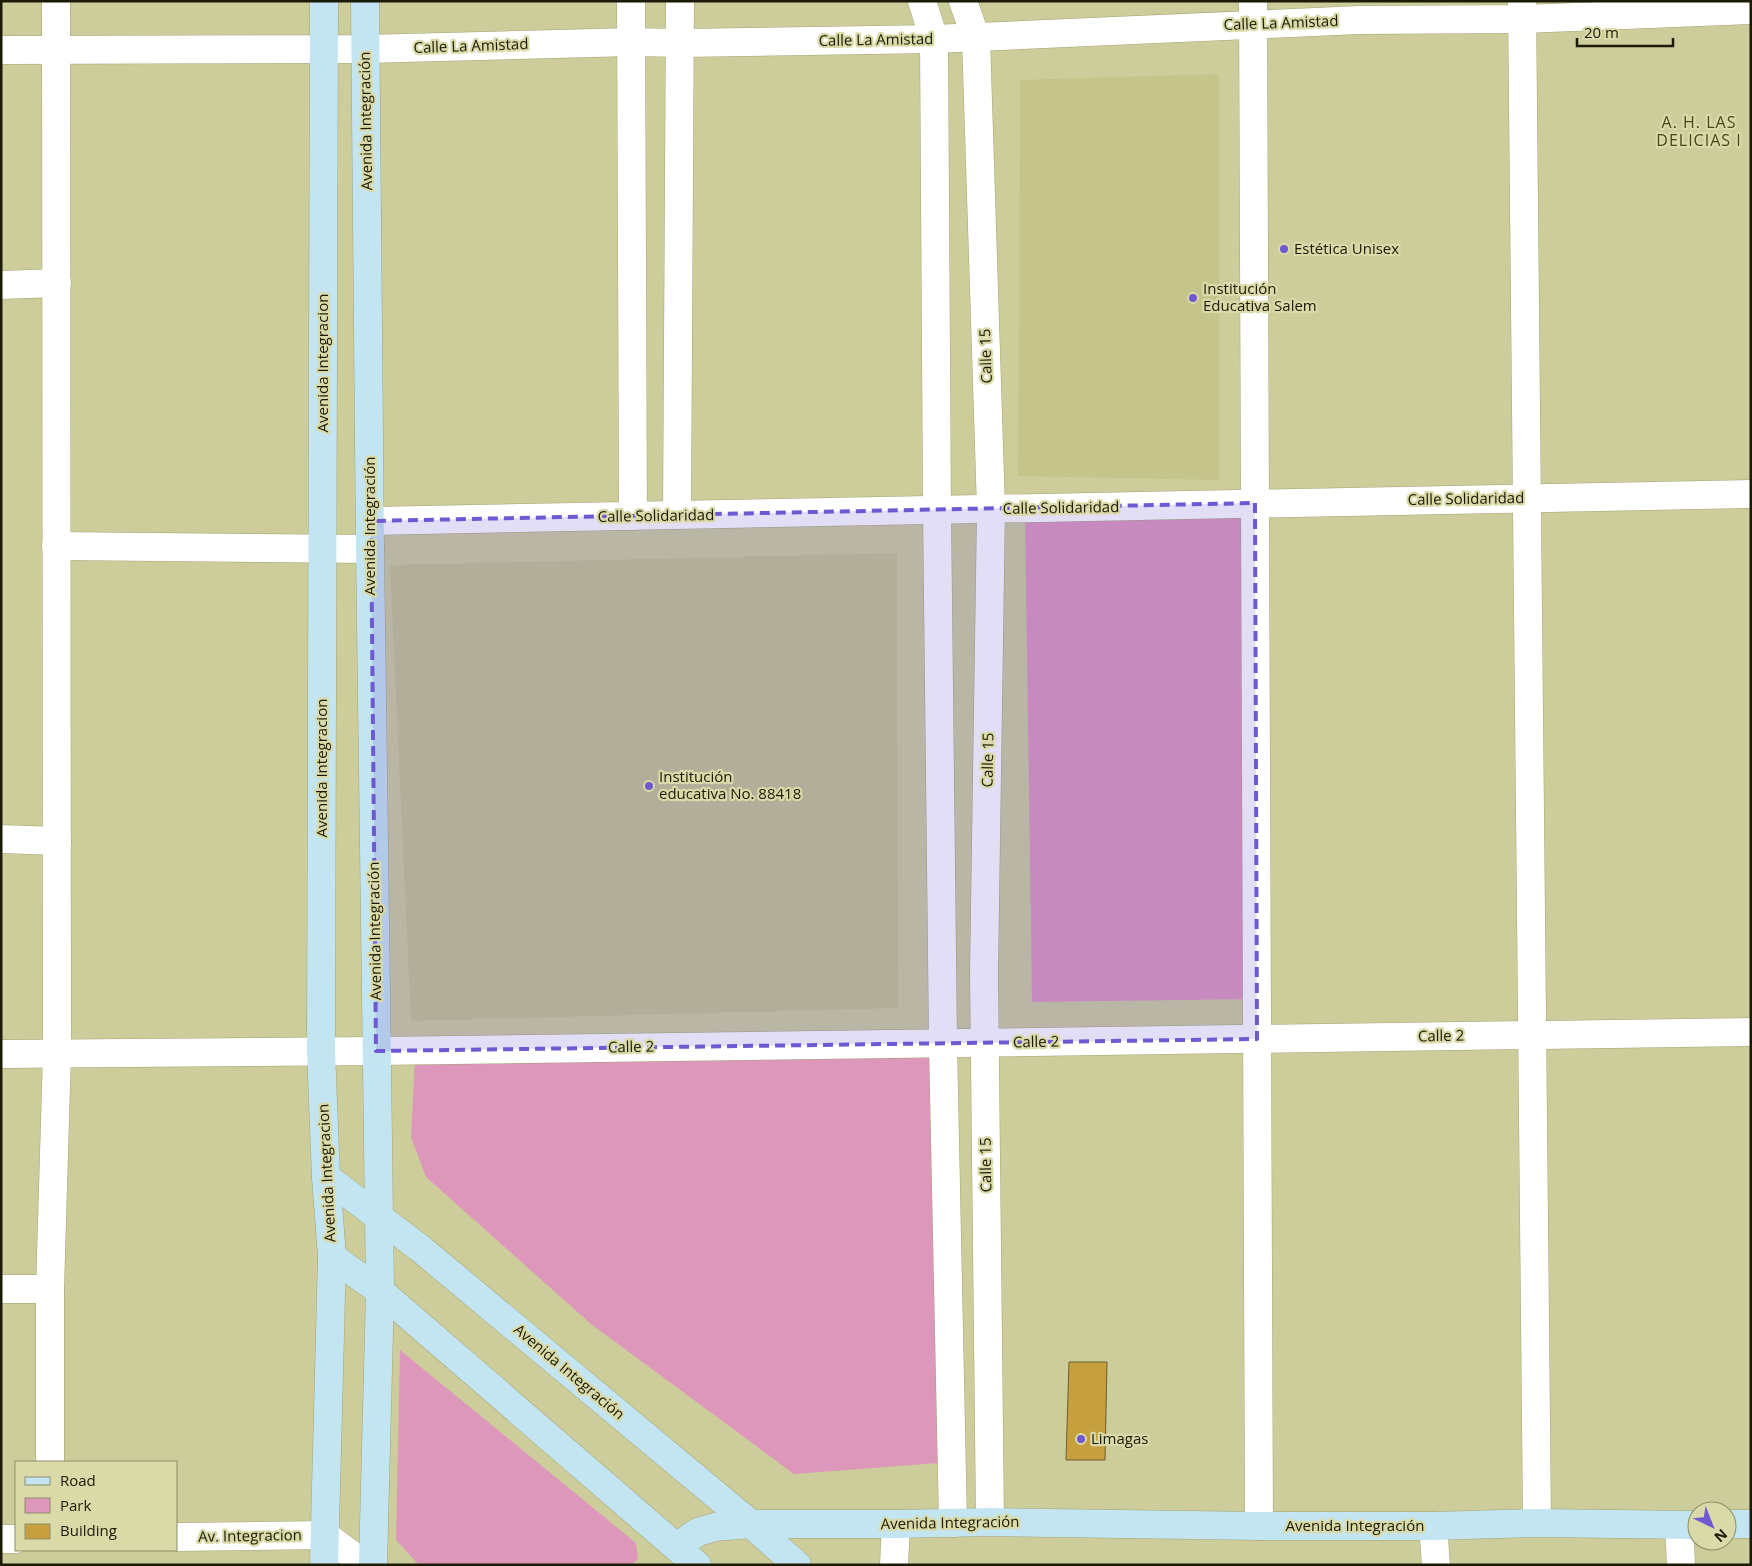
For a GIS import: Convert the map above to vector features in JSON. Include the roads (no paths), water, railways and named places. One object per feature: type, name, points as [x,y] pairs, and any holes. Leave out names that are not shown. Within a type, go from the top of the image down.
[{"type":"main road","name":"Avenida Integracion","points":[[324,1],[321,1051],[326,1177],[332,1257],[324,1565]]},
{"type":"main road","name":"Avenida Integración","points":[[365,1],[380,1291],[373,1565]]},
{"type":"main road","name":"Avenida Integración","points":[[326,1177],[429,1255],[751,1524],[990,1522],[1259,1526],[1433,1526],[1537,1522],[1687,1525]]},
{"type":"main road","points":[[332,1257],[380,1291],[684,1560],[689,1538],[698,1532],[715,1527],[751,1524],[797,1565]]},
{"type":"main road","points":[[1737,1524],[1751,1524]]},
{"type":"street","points":[[50,1461],[50,1289],[57,1053],[56,1]]},
{"type":"street","points":[[631,1],[633,516]]},
{"type":"street","points":[[677,515],[680,1]]},
{"type":"street","points":[[922,1],[934,39],[943,1043],[953,1523]]},
{"type":"street","name":"Calle 15","points":[[963,1],[976,38],[991,509],[985,1042],[990,1522]]},
{"type":"street","points":[[1522,10],[1537,1522]]},
{"type":"street","name":"Calle La Amistad","points":[[1,50],[324,50],[632,42],[934,39],[976,38],[1253,13],[1751,10]]},
{"type":"street","points":[[1253,13],[1259,1526]]},
{"type":"street","points":[[1,285],[56,284]]},
{"type":"street","name":"Calle Solidaridad","points":[[371,521],[1751,494]]},
{"type":"street","points":[[56,546],[370,549]]},
{"type":"street","points":[[1,839],[57,841]]},
{"type":"street","name":"Calle 2","points":[[1,1054],[376,1051],[1751,1032]]},
{"type":"street","points":[[1,1289],[50,1289]]},
{"type":"street","points":[[894,1565],[896,1524]]},
{"type":"street","points":[[1433,1526],[1436,1565]]},
{"type":"street","points":[[1681,1565],[1687,1531]]},
{"type":"street","points":[[325,1535],[365,1565]]},
{"type":"street","name":"Av. Integracion","points":[[178,1537],[325,1535]]},
{"type":"street","points":[[1,1539],[15,1538]]},
{"type":"place","name":"Estética Unisex","points":[[1284,249]]},
{"type":"place","name":"Institución Educativa Salem","points":[[1193,298]]},
{"type":"place","name":"Institución educativa No. 88418","points":[[649,786]]},
{"type":"place","name":"Limagas","points":[[1081,1439]]},
{"type":"district","name":"A. H. LAS DELICIAS I","points":[[1699,131]]}]
